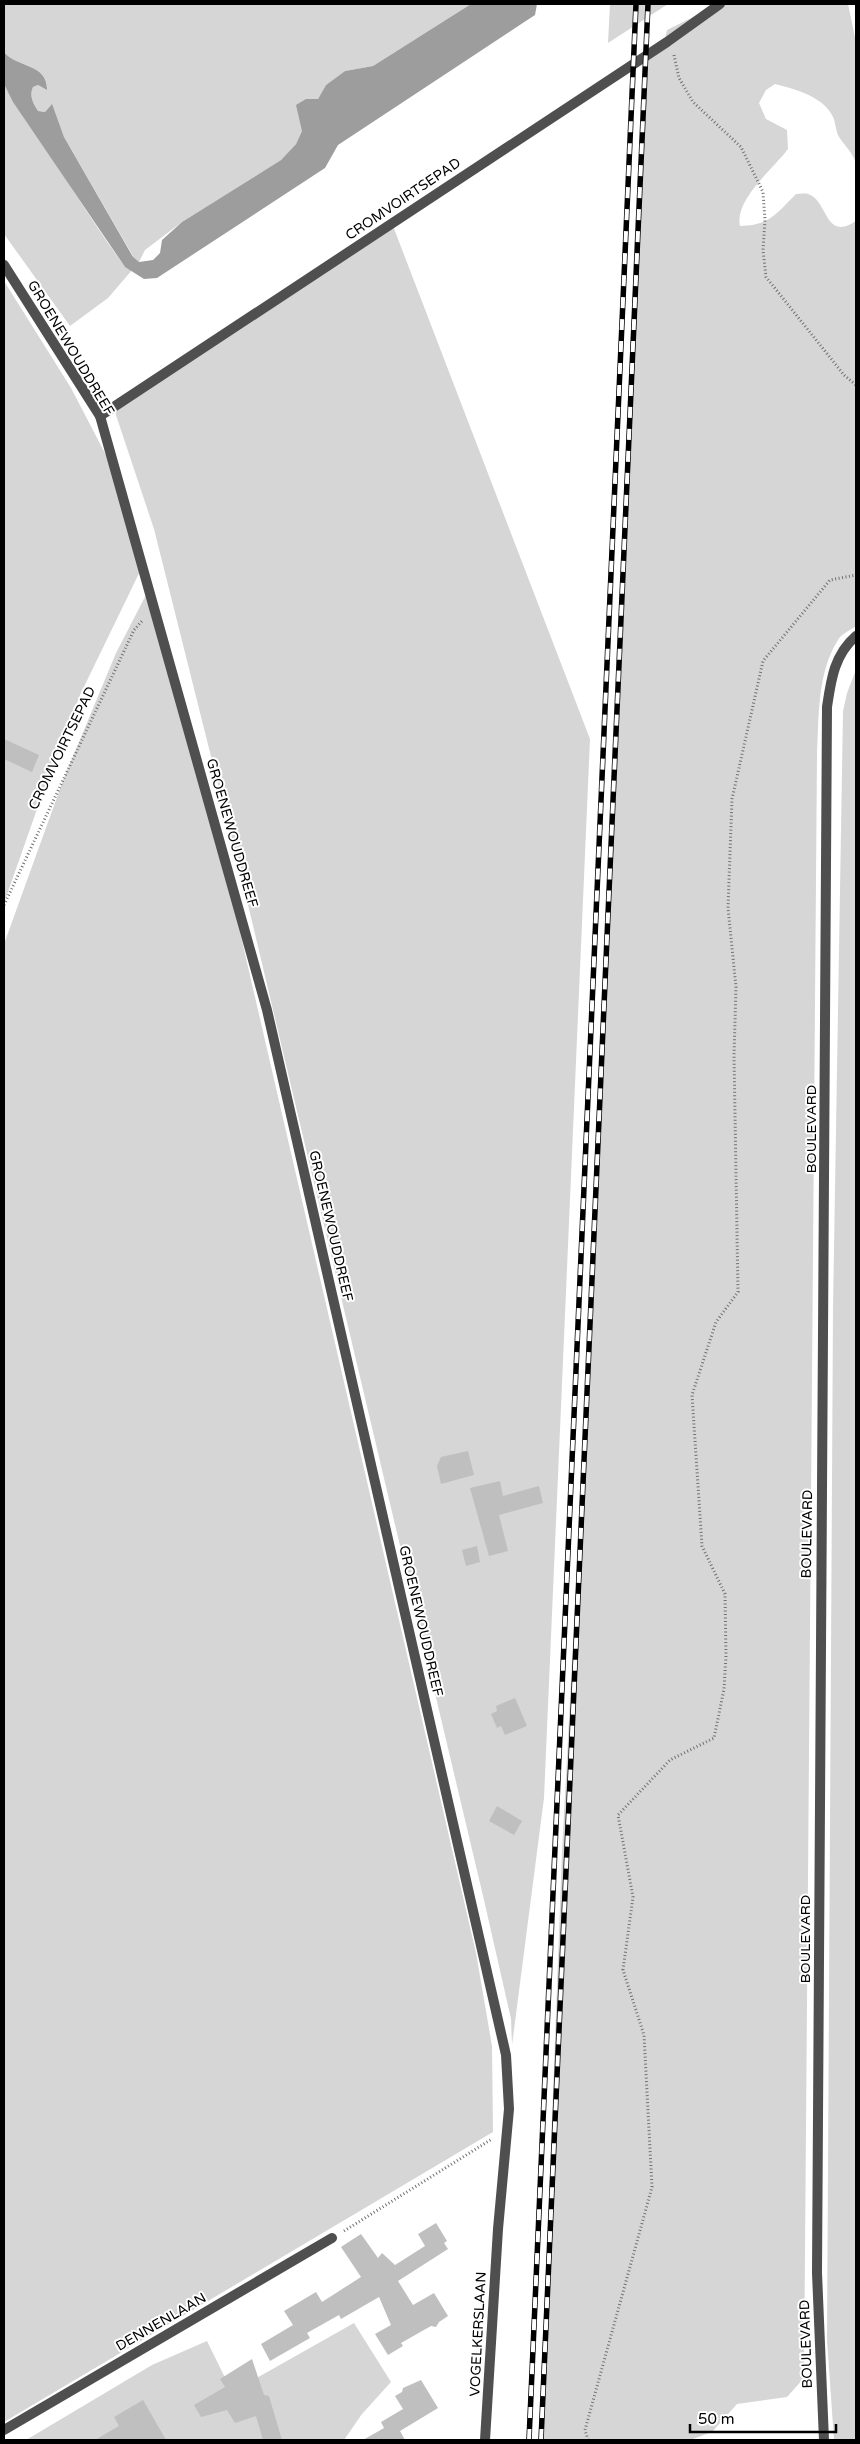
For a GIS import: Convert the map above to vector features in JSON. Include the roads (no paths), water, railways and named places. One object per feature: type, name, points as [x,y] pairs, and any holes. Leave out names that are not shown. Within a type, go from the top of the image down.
[{"type":"street","name":"CROMVOIRTSEPAD","points":[[100,416],[667,42],[720,4]]},
{"type":"street","name":"GROENEWOUDDREEF","points":[[4,265],[100,416],[270,1020],[506,2055],[509,2109],[498,2229]]},
{"type":"street","name":"BOULEVARD","points":[[824,2440],[817,2263],[827,707],[832,672],[846,644],[856,636]]},
{"type":"street","name":"VOGELKERSLAAN","points":[[485,2440],[498,2229]]},
{"type":"street","name":"DENNENLAAN","points":[[4,2430],[332,2238]]},
{"type":"railway","points":[[529,2440],[636,4]]},
{"type":"railway","points":[[541,2440],[648,4]]}]
